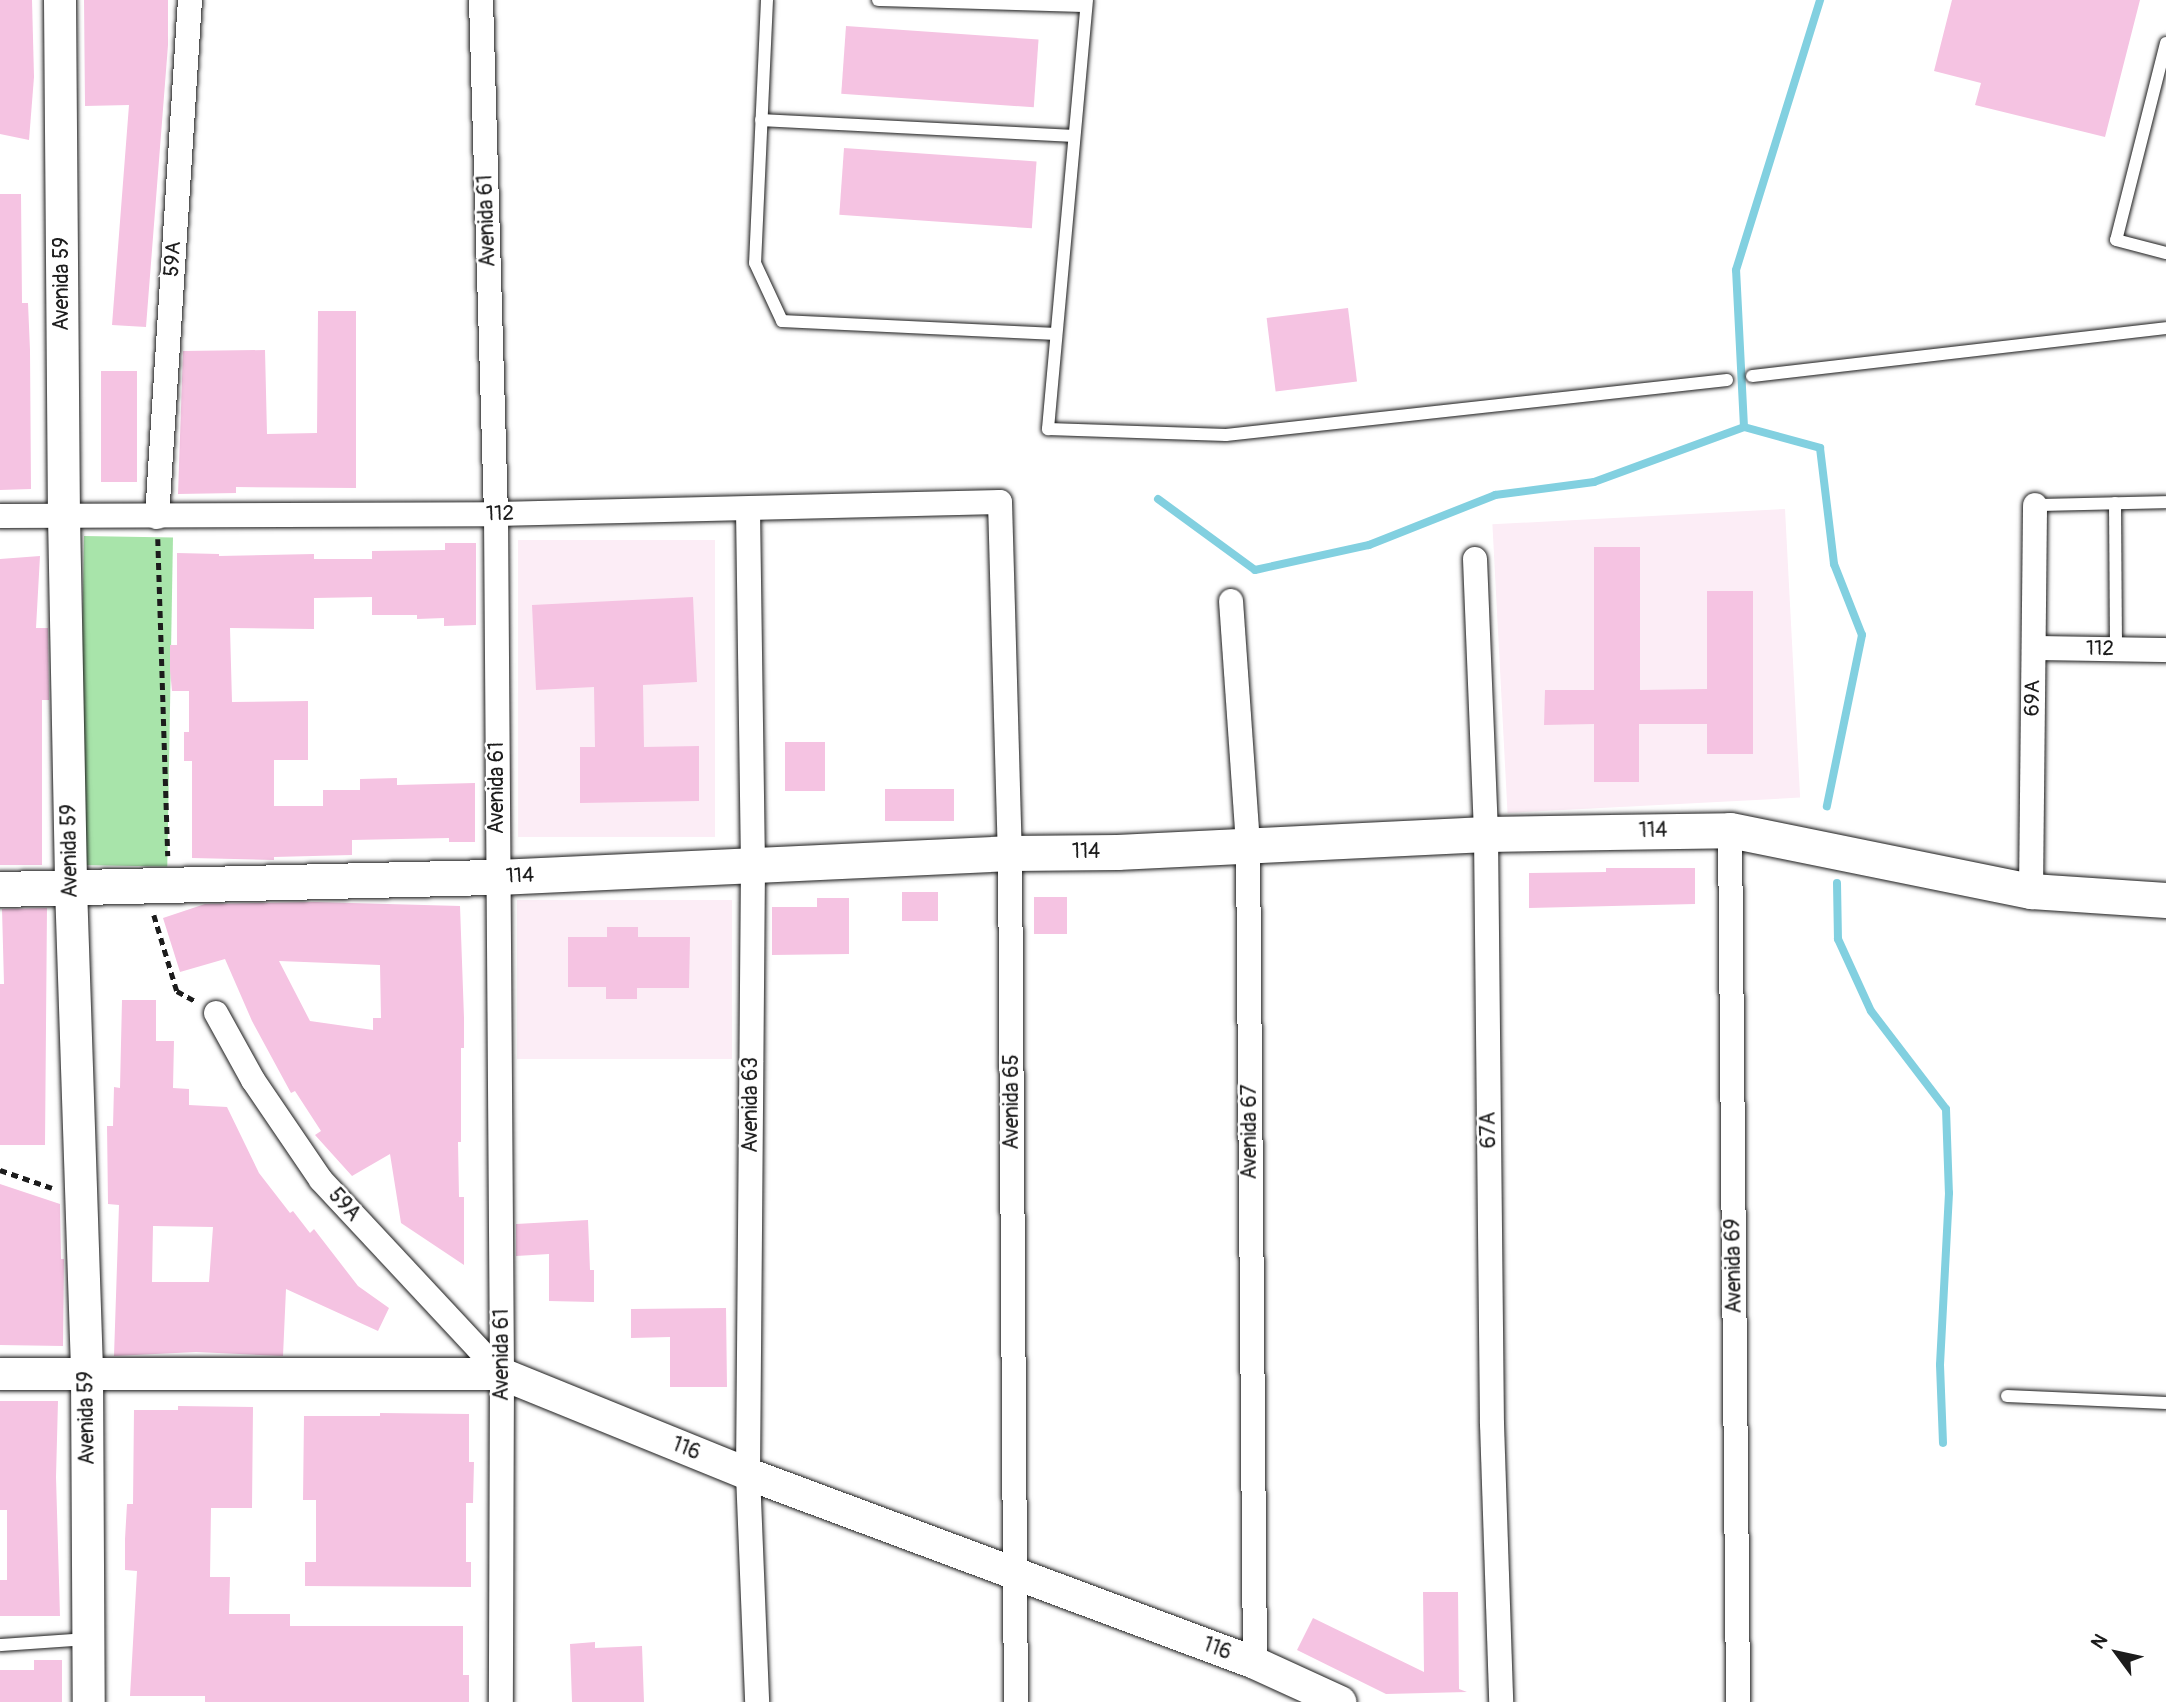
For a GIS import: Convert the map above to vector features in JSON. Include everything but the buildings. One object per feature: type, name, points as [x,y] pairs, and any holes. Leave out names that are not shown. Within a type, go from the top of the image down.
[{"type":"main road","name":"114","points":[[0,889],[157,883],[498,877],[1010,853],[1248,847],[1486,834],[1730,830],[2032,891],[2166,900]]},
{"type":"street","name":"Avenida 59","points":[[60,0],[64,516],[71,887],[87,1373],[89,1702]]},
{"type":"street","name":"59A","points":[[157,517],[190,0]]},
{"type":"street","name":"Avenida 61","points":[[481,0],[496,514],[502,1374],[501,1702]]},
{"type":"street","name":"112","points":[[0,516],[496,514],[1000,502]]},
{"type":"street","name":"Avenida 65","points":[[1000,502],[1010,853],[1016,1702]]},
{"type":"street","name":"69A","points":[[2032,891],[2035,505]]},
{"type":"street","name":"Avenida 63","points":[[748,509],[753,865],[748,1474],[757,1702]]},
{"type":"street","name":"67A","points":[[1475,559],[1486,834],[1492,1424],[1501,1702]]},
{"type":"street","name":"Avenida 67","points":[[1231,601],[1248,847],[1255,1663]]},
{"type":"street","name":"112","points":[[2034,648],[2166,650]]},
{"type":"street","name":"Avenida 69","points":[[1730,830],[1738,1702]]},
{"type":"street","name":"59A","points":[[216,1013],[253,1080],[321,1180],[502,1374]]},
{"type":"street","name":"116","points":[[0,1374],[502,1374],[748,1474],[1255,1663],[1339,1702]]},
{"type":"lane","points":[[767,0],[755,263],[782,321],[1056,334]]},
{"type":"lane","points":[[878,0],[1086,3],[1048,429],[1227,435],[1727,380]]},
{"type":"lane","points":[[2166,43],[2116,240],[2166,253]]},
{"type":"lane","points":[[761,120],[1074,136]]},
{"type":"lane","points":[[1752,376],[2166,328]]},
{"type":"lane","points":[[2035,505],[2166,502]]},
{"type":"lane","points":[[2115,503],[2116,649]]},
{"type":"lane","points":[[2007,1396],[2166,1403]]},
{"type":"lane","points":[[0,1645],[89,1639]]},
{"type":"path","points":[[157,517],[157,883],[177,991],[216,1013]]},
{"type":"path","points":[[0,1170],[81,1197]]},
{"type":"shaded area","points":[[1785,509],[1800,798],[1508,813],[1492,524]]},
{"type":"shaded area","points":[[518,540],[715,540],[715,837],[518,837]]},
{"type":"shaded area","points":[[517,900],[732,900],[732,1059],[517,1059]]},
{"type":"green space","points":[[84,536],[173,538],[167,867],[78,865]]},
{"type":"waterway","points":[[1744,427],[1736,270],[1820,0]]},
{"type":"waterway","points":[[1158,499],[1255,570],[1369,545],[1495,495],[1594,482],[1744,427],[1820,448],[1834,564],[1862,635],[1827,806]]},
{"type":"waterway","points":[[1837,883],[1838,939],[1871,1011],[1946,1109],[1949,1193],[1940,1365],[1943,1443]]}]
